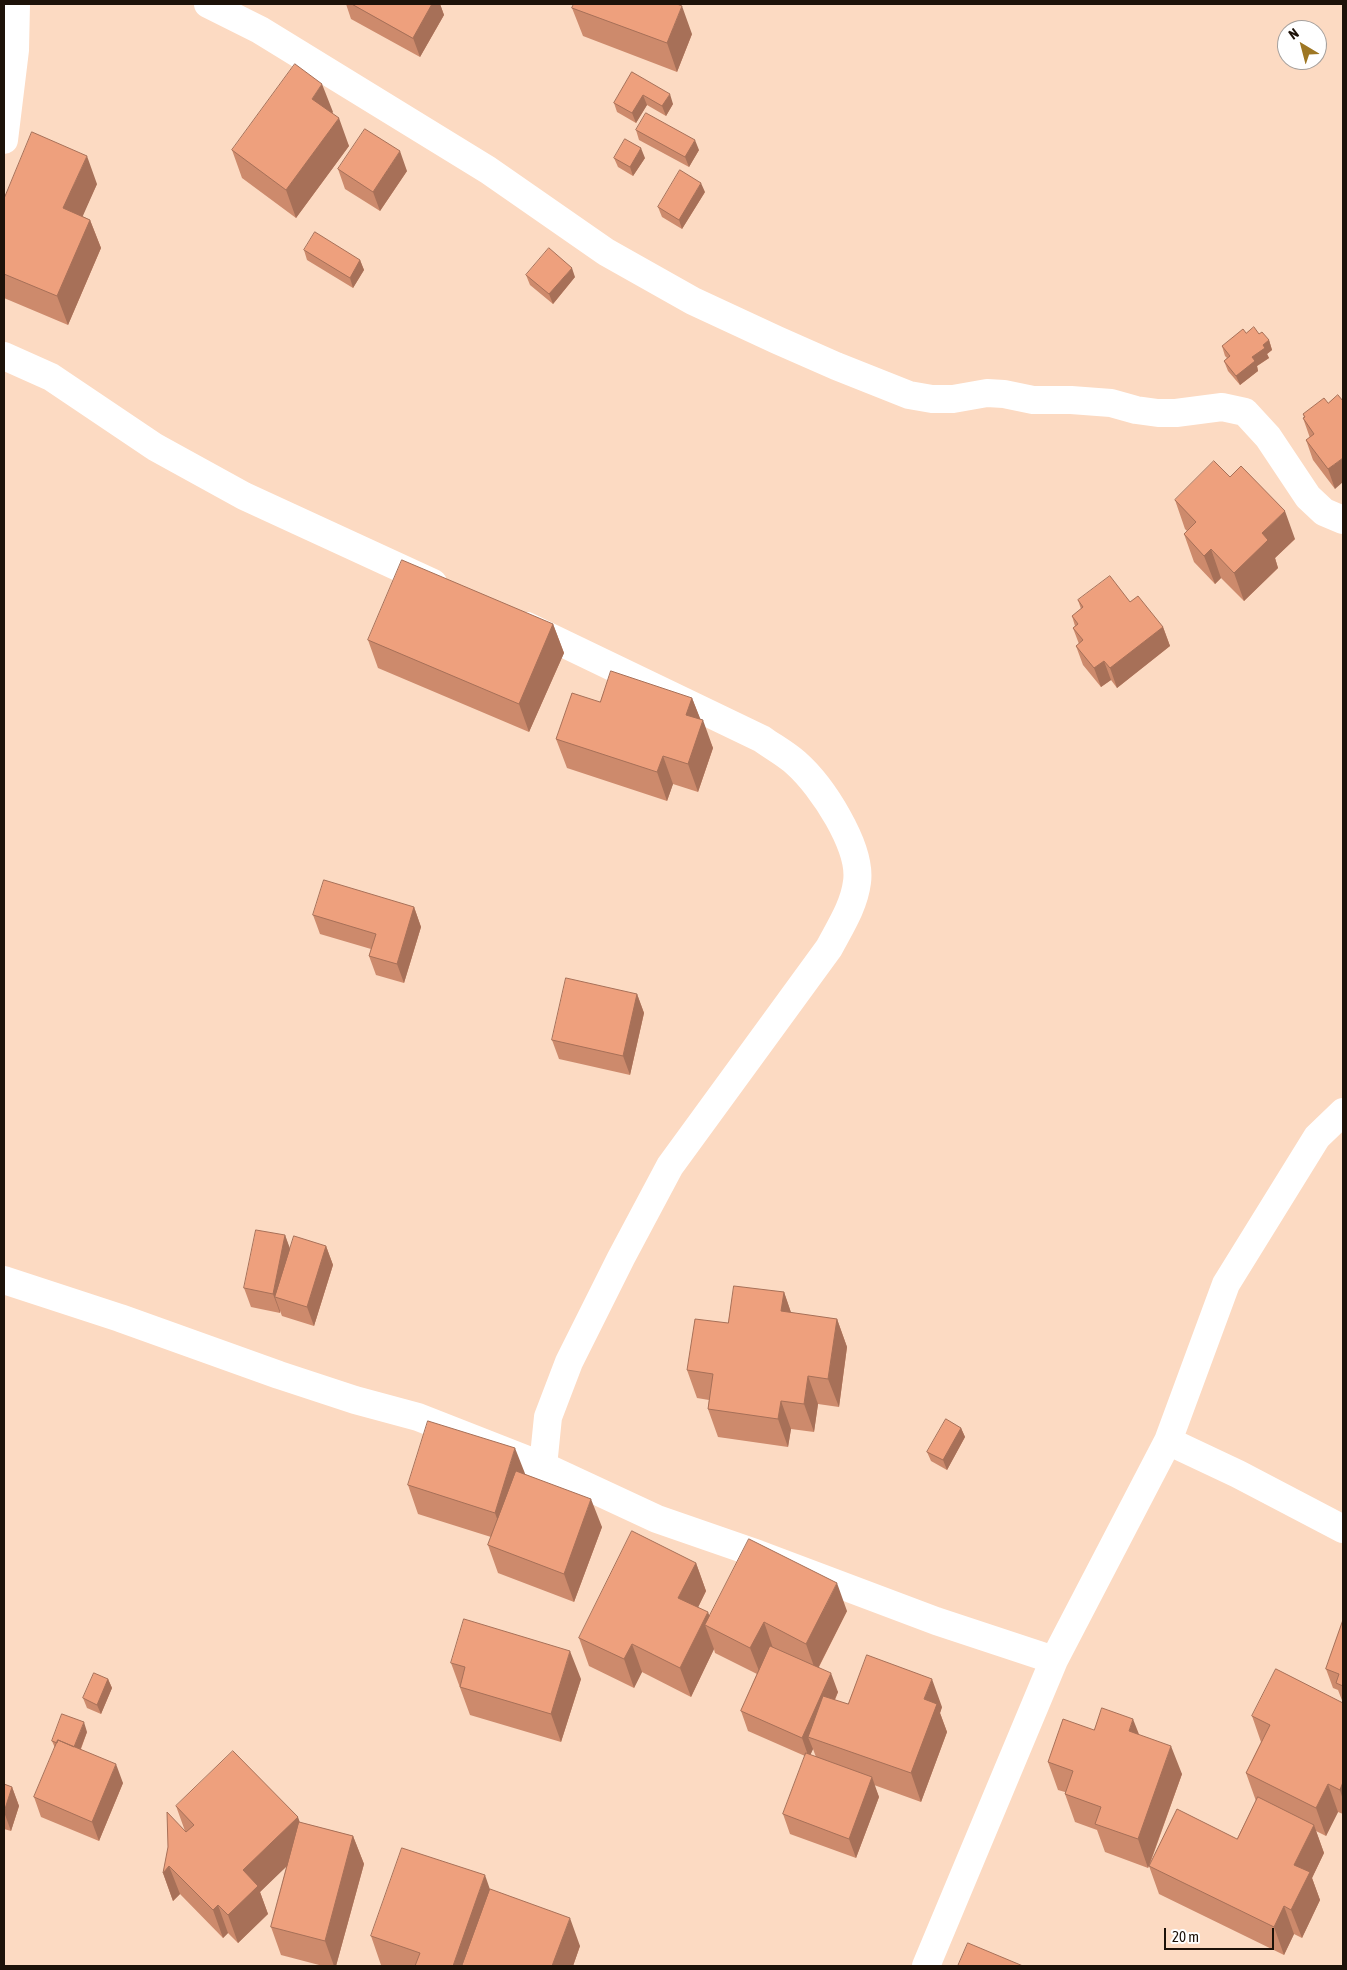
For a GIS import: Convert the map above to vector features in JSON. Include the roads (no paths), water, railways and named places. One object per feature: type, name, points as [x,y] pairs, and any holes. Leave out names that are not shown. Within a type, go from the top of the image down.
[{"type":"street","points":[[4,140],[15,50],[16,4]]},
{"type":"street","points":[[208,4],[260,30],[488,170],[606,252],[693,300],[777,340],[909,395],[932,399],[953,399],[995,394],[1033,400],[1096,402],[1158,413],[1176,413],[1222,407],[1244,412],[1268,437],[1308,497],[1324,512],[1343,520]]},
{"type":"street","points":[[4,356],[51,377],[155,447],[244,496],[451,592]]},
{"type":"street","points":[[506,616],[762,739],[797,764],[822,794],[849,837],[856,856],[858,881],[849,910],[829,948],[670,1166],[569,1362],[548,1417],[543,1466]]},
{"type":"street","points":[[926,1966],[1054,1660],[1168,1441],[1226,1284],[1317,1137],[1343,1112]]},
{"type":"street","points":[[4,1280],[120,1318],[355,1400],[418,1416],[543,1466],[657,1520],[758,1554],[936,1621],[1054,1660]]},
{"type":"street","points":[[1168,1441],[1238,1474],[1343,1530]]}]
